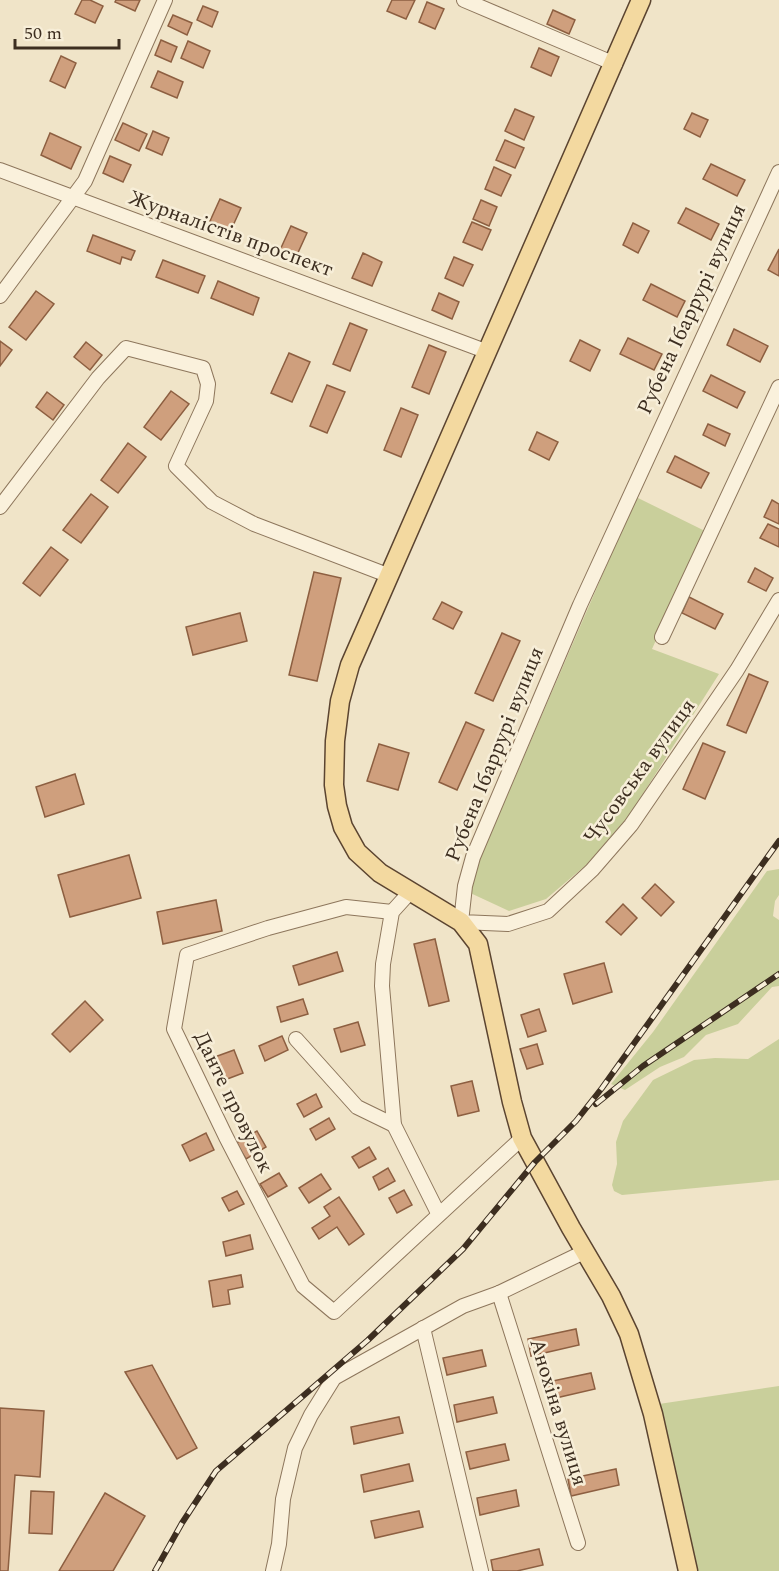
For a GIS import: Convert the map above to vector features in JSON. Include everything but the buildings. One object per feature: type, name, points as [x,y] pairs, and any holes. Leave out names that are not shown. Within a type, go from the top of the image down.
[{"type":"main road","points":[[641,0],[615,64],[350,665],[339,711],[335,741],[334,785],[343,827],[357,852],[380,873],[461,922],[478,944],[522,1138],[584,1252],[611,1296],[629,1334],[653,1414],[688,1571]]},
{"type":"street","points":[[0,296],[85,181],[165,0]]},
{"type":"street","points":[[464,0],[615,64]]},
{"type":"street","name":"Журналістів проспект","points":[[0,170],[488,352]]},
{"type":"street","name":"Рубена Ібаррурі вулиця","points":[[461,922],[465,886],[473,857],[580,605],[779,172]]},
{"type":"street","points":[[0,507],[98,378],[126,348],[203,368],[208,384],[206,401],[176,466],[212,502],[254,524],[390,576]]},
{"type":"street","points":[[662,637],[779,387]]},
{"type":"street","name":"Чусовська вулиця","points":[[461,922],[508,924],[548,911],[592,870],[631,825],[737,670],[779,600]]},
{"type":"street","points":[[411,891],[392,912],[383,964],[382,986],[394,1125],[438,1214]]},
{"type":"street","name":"Данте провулок","points":[[392,912],[346,907],[268,928],[187,955],[174,1029],[226,1137],[303,1286],[334,1312],[522,1138]]},
{"type":"street","points":[[296,1039],[357,1107],[394,1125]]},
{"type":"street","points":[[273,1571],[279,1544],[283,1499],[295,1448],[310,1415],[334,1378],[463,1306],[500,1293],[584,1252]]},
{"type":"street","name":"Анохіна вулиця","points":[[500,1293],[578,1543]]},
{"type":"street","points":[[423,1328],[481,1571]]},
{"type":"green space","points":[[636,497],[705,531],[652,649],[719,674],[627,819],[586,865],[546,899],[509,911],[466,891]]},
{"type":"green space","points":[[779,869],[779,895],[775,901],[773,916],[779,920],[779,986],[772,987],[738,1024],[706,1035],[684,1057],[660,1067],[625,1090],[611,1084],[653,1032],[767,871]]},
{"type":"green space","points":[[779,1039],[779,1180],[622,1195],[614,1191],[612,1185],[617,1164],[616,1142],[623,1121],[653,1080],[694,1060],[748,1059]]},
{"type":"green space","points":[[779,1386],[779,1571],[693,1571],[659,1404]]},
{"type":"railway","points":[[155,1571],[182,1523],[216,1471],[368,1340],[463,1249],[535,1162],[576,1121],[779,841]]},
{"type":"railway","points":[[596,1104],[643,1066],[779,974]]}]
